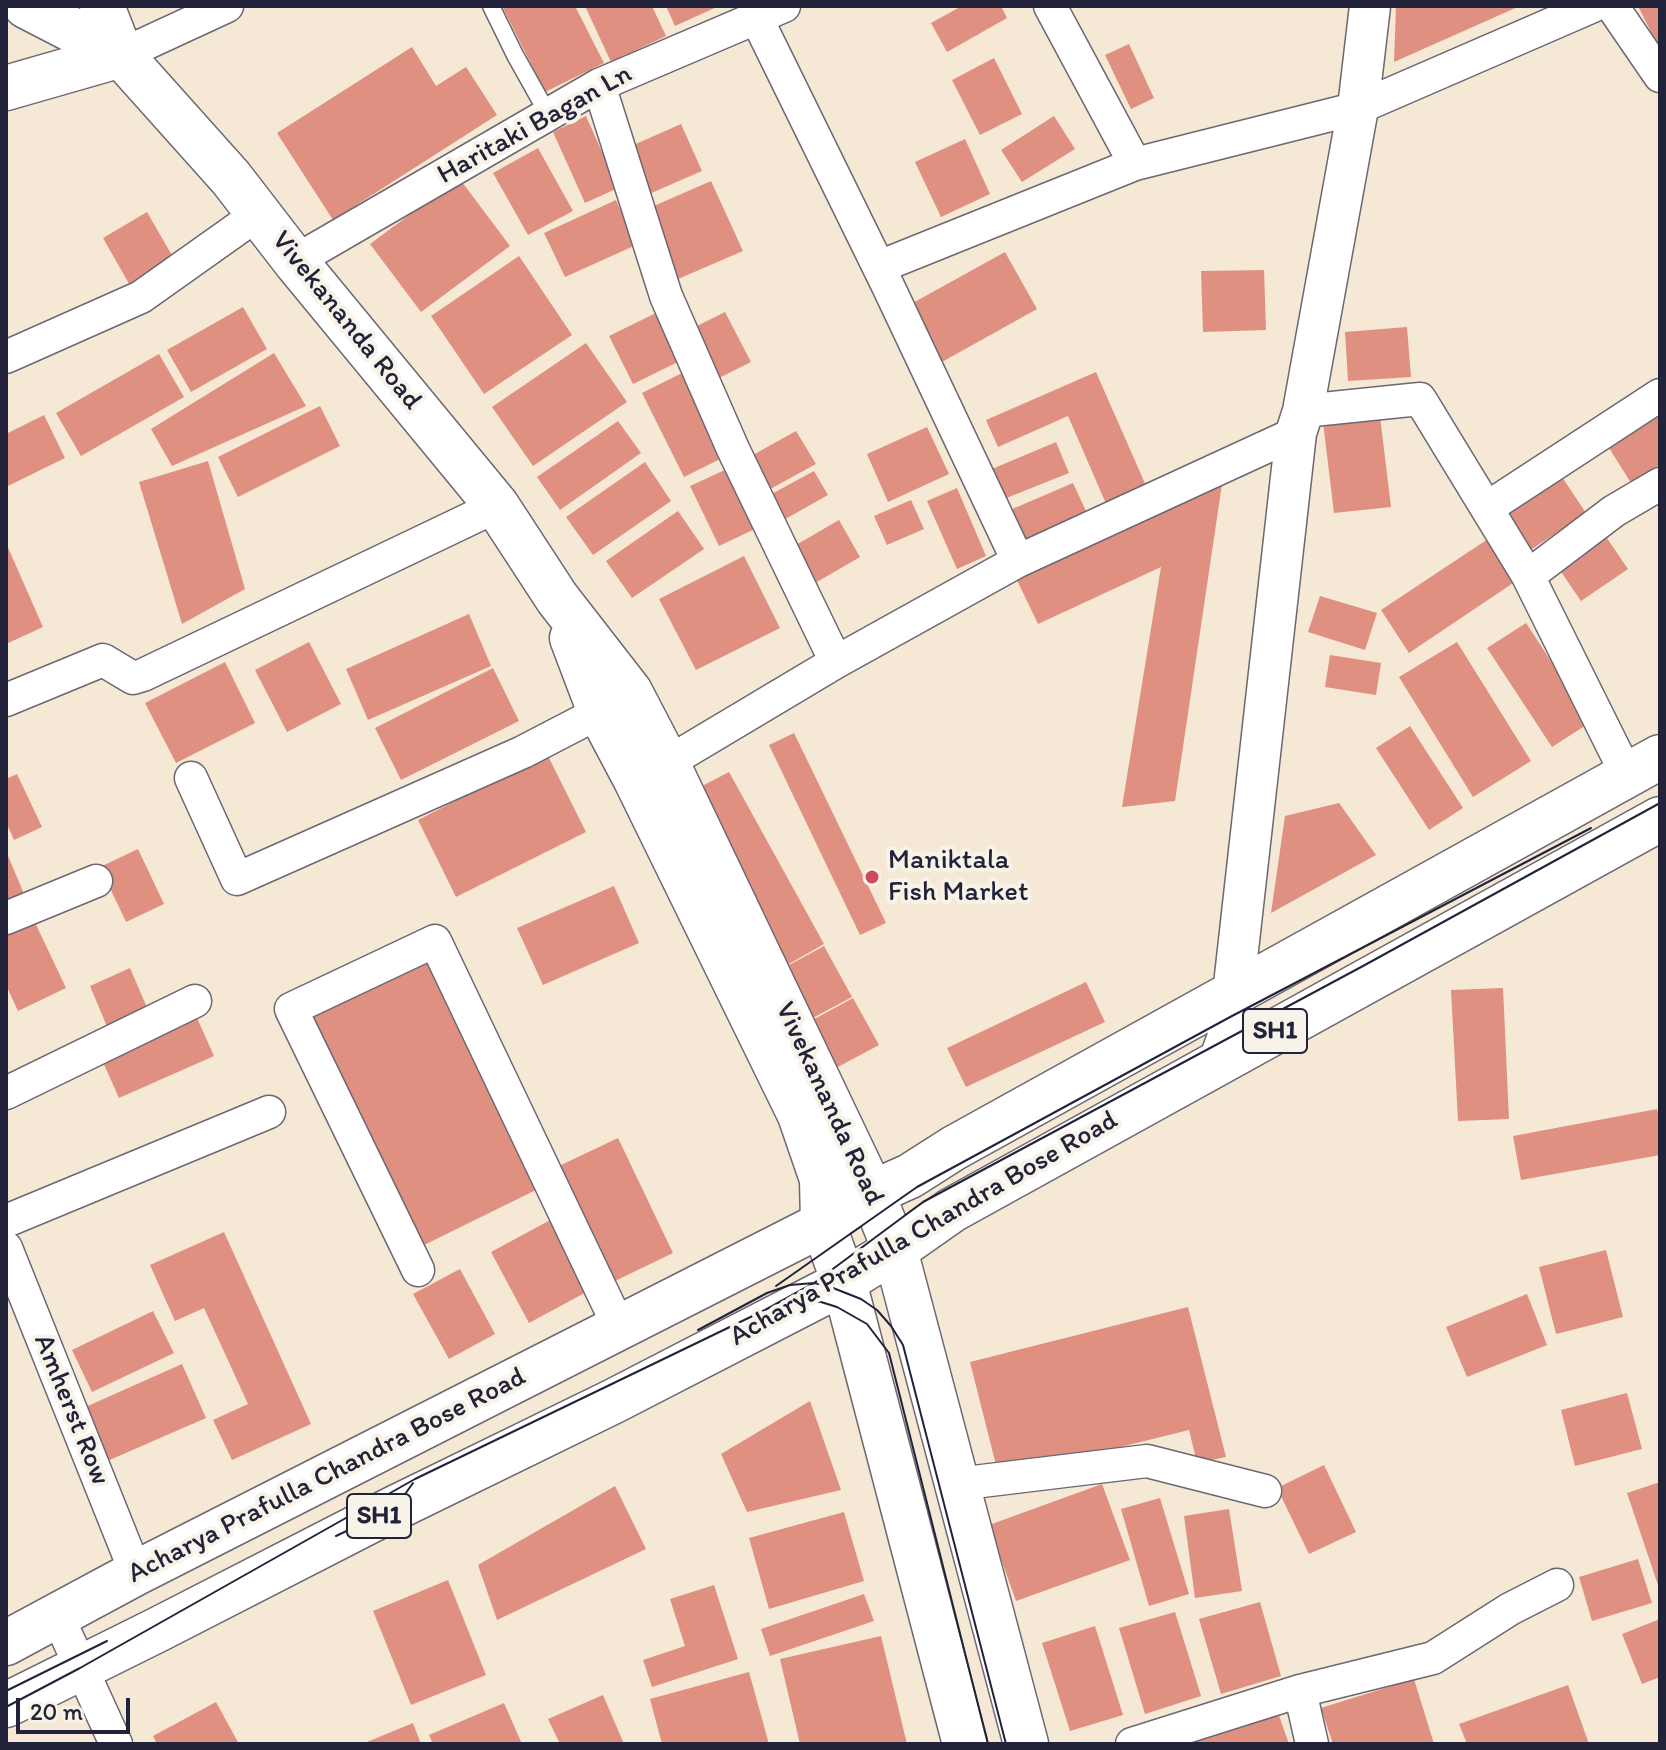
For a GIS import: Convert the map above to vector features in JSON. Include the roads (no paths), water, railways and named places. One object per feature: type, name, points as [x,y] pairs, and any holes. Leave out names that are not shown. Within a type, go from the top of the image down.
[{"type":"main road","name":"Vivekananda Road","points":[[26,6],[121,55]]},
{"type":"main road","name":"Vivekananda Road","points":[[102,6],[121,55],[231,178],[295,261],[497,506],[557,598],[652,771],[872,1193],[895,1250],[1026,1744]]},
{"type":"main road","points":[[6,88],[121,55]]},
{"type":"main road","name":"Acharya Prafulla Chandra Bose Road","points":[[6,1643],[136,1573],[823,1224],[872,1193],[910,1176],[954,1148],[1644,766]]},
{"type":"main road","name":"Vivekananda Road","points":[[652,771],[800,1115],[822,1179],[823,1224],[844,1282],[965,1744]]},
{"type":"main road","name":"Acharya Prafulla Chandra Bose Road","points":[[6,1705],[614,1401],[844,1282],[952,1210],[1660,819]]},
{"type":"street","points":[[121,55],[227,6]]},
{"type":"street","points":[[1050,6],[1135,164]]},
{"type":"street","points":[[1219,1061],[1232,1016],[1299,422],[1358,108],[1370,6]]},
{"type":"street","points":[[879,267],[1135,164],[1358,108],[1593,6]]},
{"type":"street","points":[[1612,6],[1660,76]]},
{"type":"street","points":[[770,12],[879,267],[1018,561]]},
{"type":"street","name":"Haritaki Bagan Ln","points":[[295,261],[599,85],[770,12]]},
{"type":"street","points":[[599,85],[666,296],[733,449],[836,662]]},
{"type":"street","points":[[6,357],[141,297],[258,214]]},
{"type":"street","points":[[1487,508],[1660,395]]},
{"type":"street","points":[[652,771],[836,662],[1018,561],[1299,422],[1420,399],[1644,766]]},
{"type":"street","points":[[1528,576],[1614,511],[1660,484]]},
{"type":"street","points":[[6,700],[103,660],[133,678],[143,675],[497,506]]},
{"type":"street","points":[[191,778],[237,879],[523,752],[615,702]]},
{"type":"street","points":[[6,918],[96,881]]},
{"type":"street","points":[[418,1270],[291,1009],[435,941],[619,1327]]},
{"type":"street","points":[[6,1093],[195,1001]]},
{"type":"street","points":[[6,1221],[269,1112]]},
{"type":"street","name":"Amherst Row","points":[[6,1248],[136,1573]]},
{"type":"street","points":[[957,1484],[1147,1461],[1265,1491]]},
{"type":"street","points":[[1132,1744],[1300,1691],[1433,1658],[1510,1609],[1557,1585]]},
{"type":"street","points":[[58,1617],[116,1744]]},
{"type":"street","points":[[1300,1691],[1312,1744]]},
{"type":"lane","points":[[491,6],[548,114]]},
{"type":"tram line","points":[[6,1707],[415,1479],[765,1310],[814,1283],[923,1202],[1660,803]]},
{"type":"tram line","points":[[776,1286],[917,1187],[1232,1016],[1591,828]]},
{"type":"tram line","points":[[698,1330],[767,1293],[790,1285],[814,1283],[861,1299],[877,1310],[891,1326],[903,1345],[1006,1744]]},
{"type":"tram line","points":[[784,1302],[804,1300],[837,1307],[867,1324],[889,1353],[988,1744]]},
{"type":"tram line","points":[[336,1536],[395,1508],[413,1483]]},
{"type":"tram line","points":[[6,1691],[107,1641]]},
{"type":"place","name":"Maniktala Fish Market","points":[[872,877]]}]
